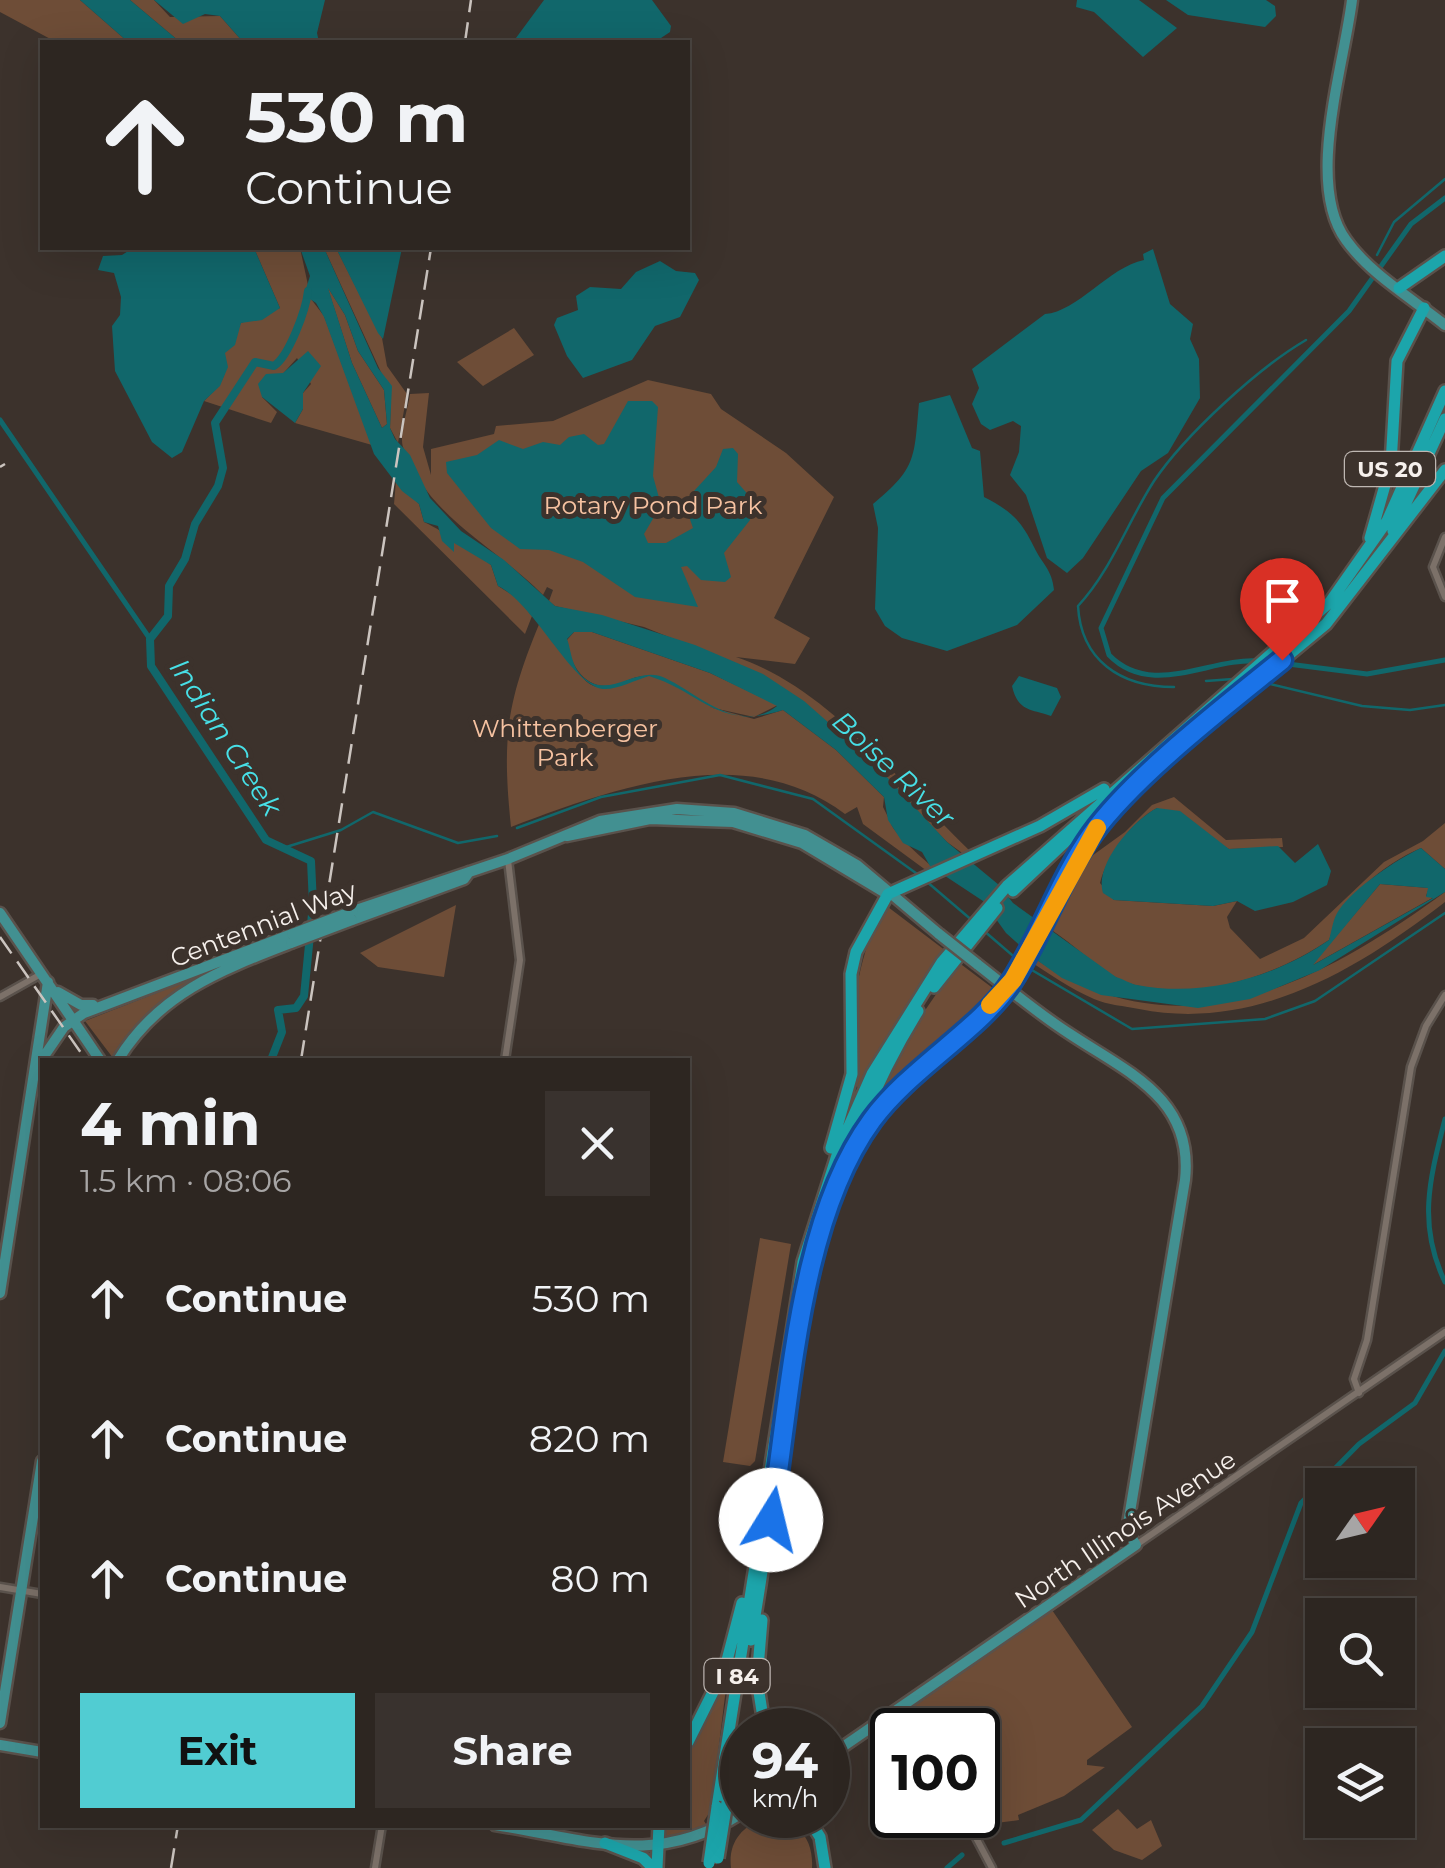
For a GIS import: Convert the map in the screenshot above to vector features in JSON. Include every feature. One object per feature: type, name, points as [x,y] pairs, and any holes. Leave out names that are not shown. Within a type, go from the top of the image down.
[{"type":"highway","points":[[1394,284],[1445,256]]},
{"type":"highway","name":"US 20","points":[[1315,616],[1375,528],[1391,464],[1397,361],[1424,308]]},
{"type":"highway","name":"I 84","points":[[1278,656],[1375,542],[1445,391]]},
{"type":"highway","name":"I 84","points":[[735,1708],[795,1307],[815,1216],[872,1074],[914,1002],[974,928],[1028,871],[1156,752],[1278,656],[1326,624],[1380,558],[1445,419]]},
{"type":"highway","name":"US 20","points":[[1380,558],[1445,470]]},
{"type":"highway","name":"I 84","points":[[1028,871],[1186,740],[1221,703]]},
{"type":"highway","points":[[841,1167],[902,1084],[1007,988],[1094,831],[1186,740]]},
{"type":"highway","points":[[815,1216],[852,1074],[851,974],[856,952],[888,894],[907,882],[1072,810],[1156,752]]},
{"type":"highway","name":"I 84","points":[[739,1708],[806,1296],[841,1167],[901,1038],[974,928]]},
{"type":"highway","points":[[690,1738],[725,1668],[757,1546]]},
{"type":"highway","points":[[763,1708],[758,1662],[765,1558]]},
{"type":"highway","name":"I 84","points":[[713,1864],[720,1817]]},
{"type":"highway","points":[[654,1868],[658,1828]]},
{"type":"highway","points":[[820,1838],[825,1868]]},
{"type":"highway","points":[[606,1843],[643,1858],[654,1868]]},
{"type":"main road","points":[[1352,0],[1327,189],[1341,233],[1364,260],[1445,325]]},
{"type":"main road","name":"Centennial Way","points":[[73,1020],[567,836],[650,819],[733,822],[802,842],[888,894],[1069,1034],[1148,1082],[1175,1118],[1186,1170],[1128,1530],[1136,1545]]},
{"type":"main road","points":[[0,913],[99,1058]]},
{"type":"main road","name":"Centennial Way","points":[[119,1058],[145,1022],[177,994],[292,938]]},
{"type":"main road","points":[[48,982],[86,1006],[180,977]]},
{"type":"main road","points":[[0,1292],[48,982]]},
{"type":"main road","points":[[42,1058],[53,1039],[73,1020]]},
{"type":"main road","points":[[35,1070],[40,1061]]},
{"type":"main road","points":[[0,1723],[40,1475]]},
{"type":"main road","name":"North Illinois Avenue","points":[[899,1708],[1136,1545]]},
{"type":"main road","points":[[0,1746],[40,1752]]},
{"type":"main road","points":[[514,1828],[656,1848],[706,1836],[720,1827]]},
{"type":"street","points":[[1445,537],[1433,567],[1445,597]]},
{"type":"street","points":[[505,1058],[520,960],[508,858]]},
{"type":"street","points":[[0,998],[48,982]]},
{"type":"street","points":[[1359,1393],[1354,1378],[1367,1340],[1410,1067],[1426,1026],[1445,995]]},
{"type":"street","name":"North Illinois Avenue","points":[[1136,1545],[1445,1332]]},
{"type":"street","points":[[0,1587],[40,1594]]},
{"type":"street","points":[[374,1868],[381,1828]]},
{"type":"street","points":[[976,1838],[992,1868]]},
{"type":"green space","points":[[0,0],[80,0],[126,40],[52,40],[0,12]]},
{"type":"green space","points":[[130,0],[154,0],[170,17],[220,16],[241,40],[178,40]]},
{"type":"green space","points":[[255,250],[300,250],[311,299],[324,316],[372,445],[295,423],[303,409],[303,393],[311,384],[297,358],[262,397],[277,412],[271,423],[204,401],[222,380],[226,368],[224,353],[241,323],[280,308]]},
{"type":"green space","points":[[325,250],[337,250],[382,338],[387,366],[407,394],[398,443],[390,428],[391,394]]},
{"type":"green space","points":[[327,286],[345,315],[358,351],[384,390],[387,424],[382,428],[352,363]]},
{"type":"green space","points":[[514,328],[534,355],[483,386],[457,362]]},
{"type":"green space","name":"Rotary Pond Park","points":[[648,380],[711,394],[721,409],[786,453],[834,497],[774,618],[810,638],[795,664],[736,657],[803,691],[833,715],[971,852],[965,855],[947,842],[838,730],[763,675],[644,627],[555,606],[549,601],[553,590],[547,587],[543,595],[445,511],[428,493],[403,447],[410,394],[429,393],[423,447],[431,475],[431,449],[494,434],[496,426],[553,421]]},
{"type":"green space","points":[[396,481],[419,504],[424,522],[491,565],[498,586],[517,598],[532,616],[525,634],[394,504]]},
{"type":"green space","name":"Whittenberger Park","points":[[540,622],[570,627],[572,630],[556,644],[584,680],[592,685],[611,687],[647,676],[612,686],[591,682],[578,671],[570,656],[567,640],[574,632],[592,632],[710,673],[778,705],[754,717],[709,707],[754,719],[783,710],[836,750],[884,797],[883,807],[891,823],[888,802],[921,847],[891,824],[934,868],[927,871],[863,824],[857,807],[845,814],[806,791],[766,779],[723,775],[636,786],[511,827],[509,722],[520,676]]},
{"type":"green space","points":[[1174,797],[1226,840],[1282,838],[1283,847],[1229,849],[1157,808],[1122,840],[1100,883],[1114,900],[1213,906],[1237,901],[1227,917],[1230,928],[1260,959],[1304,938],[1384,862],[1423,841],[1445,823],[1445,869],[1421,848],[1406,855],[1354,897],[1329,940],[1262,974],[1186,990],[1135,985],[1111,975],[1046,927],[1089,858],[1125,832],[1152,805]]},
{"type":"green space","points":[[1380,884],[1429,888],[1426,896],[1434,897],[1311,966]]},
{"type":"green space","points":[[1445,892],[1445,902],[1340,972],[1302,990],[1223,1012],[1182,1014],[1105,1003],[1077,991],[1028,960],[1031,956],[1085,986],[1139,1002],[1192,1005],[1244,998],[1296,980],[1346,956]]},
{"type":"green space","points":[[456,905],[444,977],[378,967],[360,953]]},
{"type":"green space","points":[[888,907],[946,951],[857,1088],[851,1048],[856,995],[868,943]]},
{"type":"green space","points":[[958,962],[998,992],[882,1096],[880,1090],[911,1031]]},
{"type":"green space","points":[[202,975],[156,1007],[113,1058],[85,1021]]},
{"type":"green space","points":[[760,1238],[791,1244],[755,1461],[750,1466],[723,1462]]},
{"type":"green space","points":[[1052,1610],[1132,1727],[1087,1760],[1087,1765],[1105,1767],[1064,1796],[1018,1815],[1019,1820],[1000,1822],[1000,1708],[911,1708]]},
{"type":"green space","points":[[726,1688],[724,1708],[720,1708],[711,1810],[704,1821],[708,1827],[662,1841],[662,1828],[690,1828],[690,1747],[721,1689]]},
{"type":"green space","points":[[1118,1809],[1137,1829],[1151,1820],[1162,1846],[1142,1860],[1114,1850],[1092,1830]]},
{"type":"green space","points":[[738,1838],[806,1838],[812,1868],[731,1868]]},
{"type":"water","points":[[80,0],[130,0],[178,40],[126,40]]},
{"type":"water","points":[[154,0],[325,0],[319,40],[241,40],[220,16],[205,14],[183,24]]},
{"type":"water","points":[[544,0],[652,0],[671,26],[670,32],[658,40],[514,40]]},
{"type":"water","points":[[1077,0],[1139,0],[1177,28],[1143,57],[1094,12],[1076,7]]},
{"type":"water","points":[[1166,0],[1266,0],[1275,6],[1276,16],[1265,27],[1188,15]]},
{"type":"water","points":[[1153,249],[1170,304],[1193,324],[1190,339],[1199,359],[1200,398],[1168,453],[1141,471],[1083,558],[1067,573],[1047,558],[1026,495],[1010,475],[1019,452],[1021,426],[1013,421],[990,430],[981,424],[972,404],[979,388],[972,369],[1045,314],[1069,306],[1118,271],[1144,260],[1143,254]]},
{"type":"water","points":[[130,250],[255,250],[280,308],[262,320],[241,323],[235,345],[225,353],[228,367],[220,386],[204,401],[182,452],[172,458],[152,442],[115,371],[112,326],[120,315],[121,297],[114,273],[98,270],[103,256],[122,255]]},
{"type":"water","points":[[301,250],[325,250],[378,368],[392,386],[390,428],[395,439],[410,455],[430,498],[461,531],[504,560],[555,606],[602,615],[695,645],[763,674],[804,701],[872,761],[947,842],[999,885],[1013,903],[1116,977],[1137,985],[1188,989],[1238,981],[1286,964],[1329,940],[1335,917],[1346,901],[1377,875],[1421,848],[1445,869],[1445,892],[1320,970],[1250,999],[1198,1008],[1101,995],[1062,978],[1006,933],[983,901],[930,866],[922,852],[903,843],[888,820],[884,797],[836,750],[783,710],[754,715],[777,706],[710,673],[592,632],[574,632],[567,639],[580,674],[594,684],[655,675],[733,714],[712,707],[649,676],[603,689],[591,684],[579,674],[526,609],[498,586],[491,565],[454,543],[454,552],[442,541],[438,526],[424,522],[419,504],[402,491],[374,454],[324,317],[316,303],[304,295],[310,276]],"holes":[[[328,288],[345,315],[358,351],[384,390],[387,424],[382,428],[352,363]],[[1380,884],[1428,888],[1426,897],[1433,898],[1313,965]]]},
{"type":"water","points":[[337,250],[402,250],[383,339]]},
{"type":"water","points":[[660,261],[676,271],[695,273],[699,280],[680,317],[655,326],[632,360],[583,378],[567,356],[554,325],[557,318],[578,310],[576,296],[590,287],[621,289],[636,272]]},
{"type":"water","points":[[308,351],[321,366],[303,393],[303,409],[295,423],[262,397],[258,384],[266,374],[283,373]]},
{"type":"water","points":[[950,395],[972,448],[980,451],[984,497],[1020,523],[1049,572],[1054,590],[1017,625],[947,651],[902,638],[885,626],[875,609],[878,528],[873,504],[898,481],[911,461],[919,403]]},
{"type":"water","points":[[628,401],[652,401],[658,407],[653,476],[661,505],[644,534],[648,543],[666,543],[693,528],[684,502],[716,467],[723,449],[733,448],[738,454],[737,482],[751,498],[750,520],[724,553],[731,577],[725,582],[701,580],[687,566],[681,567],[698,607],[635,597],[583,562],[549,550],[520,549],[491,528],[447,473],[446,462],[477,455],[499,440],[523,449],[543,442],[560,445],[569,437],[584,434],[598,445],[604,444]]},
{"type":"water","points":[[1019,676],[1057,688],[1061,697],[1051,716],[1026,708],[1018,701],[1012,686]]},
{"type":"water","points":[[1157,808],[1180,811],[1229,849],[1278,846],[1295,863],[1318,844],[1331,871],[1327,885],[1293,902],[1255,911],[1237,901],[1213,906],[1114,900],[1103,893],[1104,870],[1110,857],[1137,822]]},
{"type":"waterway","points":[[1377,255],[1394,222],[1445,179]]},
{"type":"waterway","points":[[1259,661],[1182,673],[1144,674],[1126,668],[1109,655],[1101,628],[1163,498],[1349,311],[1411,224],[1445,198]]},
{"type":"waterway","name":"Indian Creek","points":[[272,1058],[282,1032],[278,1010],[296,1008],[304,996],[313,904],[311,861],[266,840],[151,666],[150,639],[168,616],[169,586],[185,559],[195,524],[218,486],[223,468],[215,423],[255,362],[274,366],[280,361],[291,343],[308,291]]},
{"type":"waterway","points":[[1174,687],[1137,682],[1107,667],[1087,641],[1078,606],[1100,577],[1167,463],[1245,385],[1306,340]]},
{"type":"waterway","points":[[0,420],[150,639]]},
{"type":"waterway","points":[[1280,663],[1367,674],[1445,660]]},
{"type":"waterway","points":[[1206,681],[1233,679]]},
{"type":"waterway","points":[[1266,683],[1362,706],[1410,710],[1445,705]]},
{"type":"waterway","points":[[517,828],[601,797],[720,775],[813,799],[920,876]]},
{"type":"waterway","points":[[283,848],[341,830],[373,812],[458,843],[497,836]]},
{"type":"waterway","points":[[926,881],[974,922]]},
{"type":"waterway","points":[[1025,966],[1132,1029],[1265,1019],[1315,1001],[1445,913]]},
{"type":"waterway","points":[[983,930],[1019,961]]},
{"type":"waterway","points":[[1445,1119],[1429,1201],[1431,1240],[1445,1282]]},
{"type":"waterway","points":[[1004,1843],[1081,1820],[1202,1706],[1252,1632],[1301,1503],[1359,1444],[1415,1403],[1445,1351]]},
{"type":"waterway","points":[[947,1868],[962,1855]]},
{"type":"railway","points":[[465,40],[471,0]]},
{"type":"railway","points":[[301,1058],[431,250]]},
{"type":"railway","points":[[0,467],[5,464]]},
{"type":"railway","points":[[0,937],[85,1058]]},
{"type":"railway","points":[[171,1868],[178,1828]]},
{"type":"slow traffic","points":[[990,1005],[1013,980],[1097,828]]},
{"type":"route","points":[[771,1520],[806,1296],[841,1167],[902,1084],[1007,988],[1085,844],[1103,820],[1186,740],[1282,660]]},
{"type":"water label","name":"Boise River","points":[[894,769]]}]
